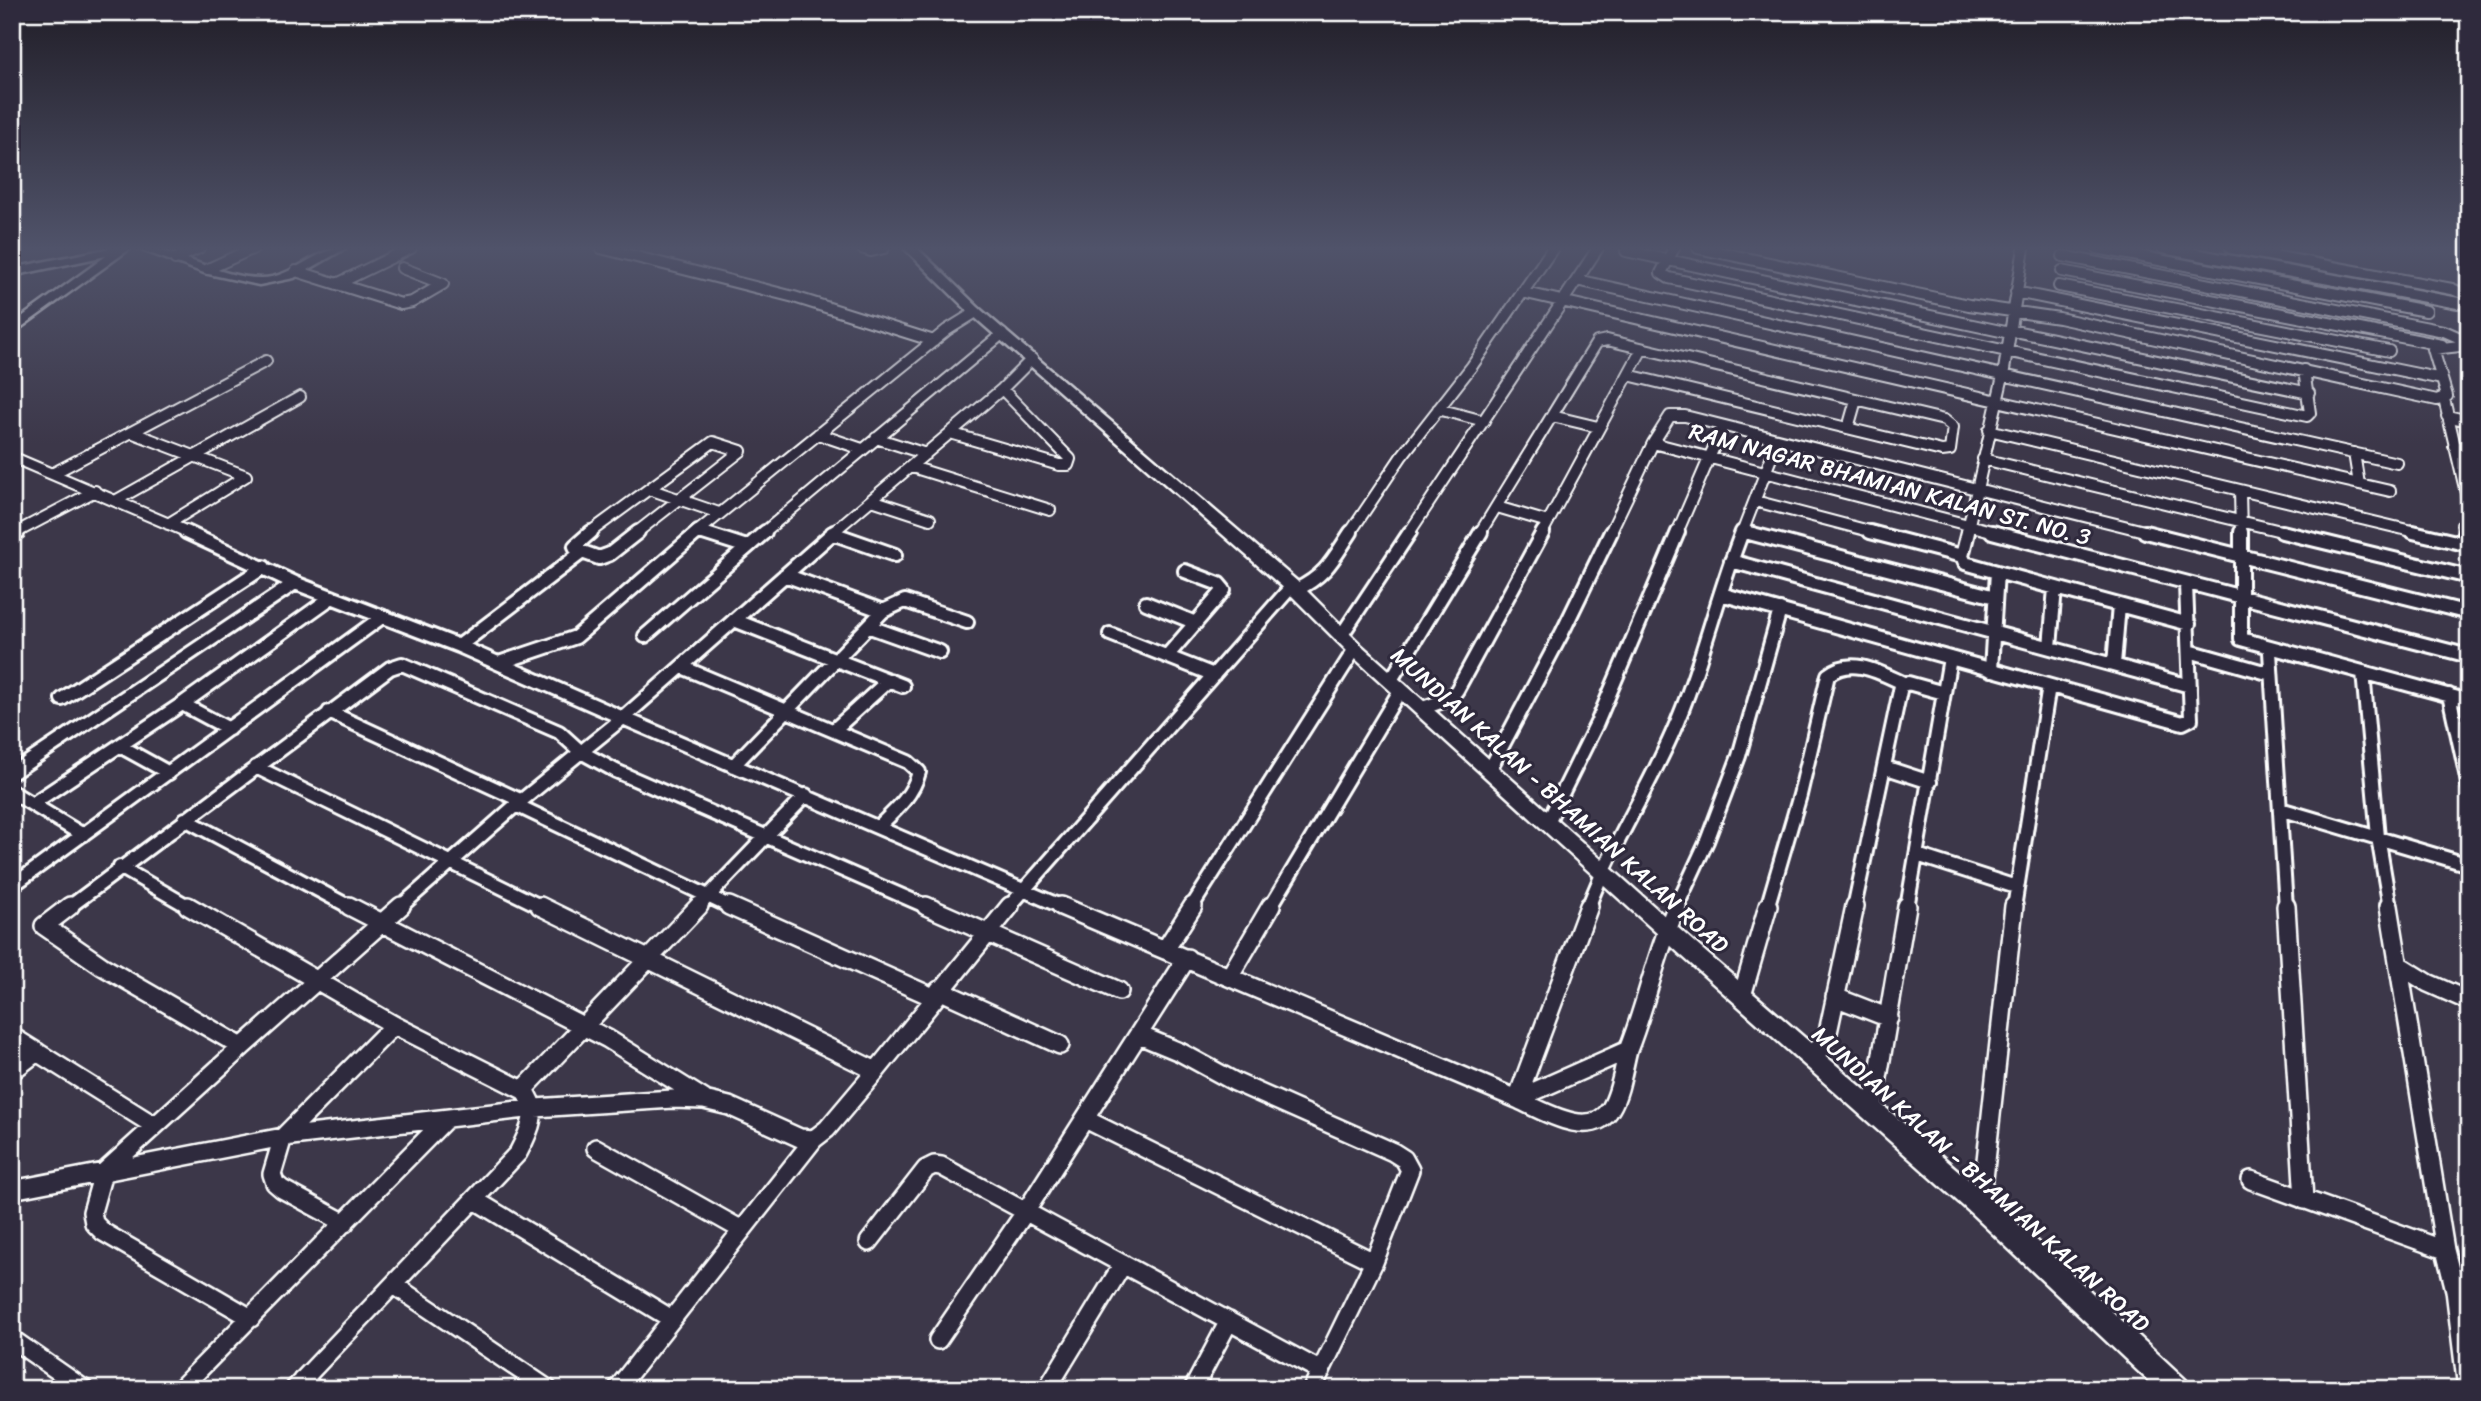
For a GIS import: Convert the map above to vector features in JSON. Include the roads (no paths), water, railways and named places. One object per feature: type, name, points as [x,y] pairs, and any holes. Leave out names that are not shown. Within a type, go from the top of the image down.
[{"type":"street","points":[[12,330],[35,313]]},
{"type":"street","points":[[846,313],[934,341]]},
{"type":"street","points":[[499,663],[512,657],[554,648],[576,637],[719,513],[956,323],[973,313]]},
{"type":"street","name":"MUNDIAN KALAN - BHAMIAN KALAN ROAD","points":[[978,313],[1294,588],[1348,642],[1667,930],[1872,1113],[1981,1206],[2177,1389]]},
{"type":"street","points":[[617,1389],[670,1318],[814,1139],[827,1129],[876,1071],[987,932],[1294,588],[1316,580],[1325,571],[1401,457],[1472,366],[1508,313]]},
{"type":"street","points":[[1165,950],[1348,642],[1484,421],[1555,313]]},
{"type":"street","points":[[1613,313],[2390,491]]},
{"type":"street","points":[[1725,313],[2397,463]]},
{"type":"street","points":[[1828,313],[2301,416],[2310,415],[2304,370]]},
{"type":"street","points":[[1920,313],[2309,393]]},
{"type":"street","points":[[2012,313],[2003,376],[1962,556],[1965,563],[2189,624]]},
{"type":"street","points":[[2023,313],[2059,318],[2427,398],[2444,399]]},
{"type":"street","points":[[2118,313],[2442,379]]},
{"type":"street","points":[[2161,322],[2163,313]]},
{"type":"street","points":[[2201,313],[2389,351]]},
{"type":"street","points":[[2280,313],[2445,346]]},
{"type":"street","points":[[2361,313],[2445,331],[2469,344]]},
{"type":"street","points":[[2382,313],[2395,370]]},
{"type":"street","points":[[645,636],[862,449],[1002,334]]},
{"type":"street","points":[[1230,976],[1497,507],[1598,342],[1607,340],[1949,422],[1953,427],[1950,450],[1942,451],[1628,375]]},
{"type":"street","points":[[2469,344],[2433,349],[2447,397],[2444,399],[2447,416],[2469,506]]},
{"type":"street","points":[[1423,708],[1449,699],[1457,690],[1642,349]]},
{"type":"street","points":[[251,1318],[103,1232],[94,1223],[92,1212],[103,1173],[451,862],[682,667],[832,533],[1002,389],[1031,359]]},
{"type":"street","points":[[52,474],[266,361]]},
{"type":"street","points":[[950,433],[1059,466],[1068,465],[1070,459],[1002,389]]},
{"type":"street","points":[[115,500],[300,397]]},
{"type":"street","points":[[1848,428],[1856,400]]},
{"type":"street","points":[[1438,409],[1484,421]]},
{"type":"street","points":[[1552,416],[1598,427]]},
{"type":"street","points":[[1490,769],[1562,633],[1653,443],[1670,416],[1685,416],[2469,612]]},
{"type":"street","points":[[2447,416],[2469,421]]},
{"type":"street","points":[[1548,822],[1597,723],[1723,426]]},
{"type":"street","points":[[1989,430],[2468,544]]},
{"type":"street","points":[[131,432],[244,473],[246,477],[168,524]]},
{"type":"street","points":[[818,434],[862,449]]},
{"type":"street","points":[[876,438],[926,454]]},
{"type":"street","points":[[1517,1099],[1602,871],[1672,735],[1698,669],[1731,561],[1778,440]]},
{"type":"street","points":[[713,442],[741,451],[604,558],[581,553],[575,546],[649,489],[713,442]]},
{"type":"street","name":"RAM NAGAR BHAMIAN KALAN ST. NO. 3","points":[[1653,443],[2469,656]]},
{"type":"street","points":[[2454,446],[2469,449]]},
{"type":"street","points":[[2354,453],[2359,484]]},
{"type":"street","points":[[12,457],[95,491],[295,583],[459,646],[1024,891],[1517,1099],[1575,1122],[1592,1125],[1603,1120],[1611,1108],[1667,930],[1707,841],[1739,757],[1780,610]]},
{"type":"street","points":[[1983,459],[2469,577]]},
{"type":"street","points":[[912,467],[1050,510]]},
{"type":"street","points":[[649,489],[719,513]]},
{"type":"street","points":[[12,535],[95,491]]},
{"type":"street","points":[[2240,491],[2243,598],[2241,639],[2469,701]]},
{"type":"street","points":[[872,500],[930,519]]},
{"type":"street","points":[[1755,501],[1962,556]]},
{"type":"street","points":[[1497,507],[1548,522]]},
{"type":"street","points":[[2468,544],[2462,525],[2469,522]]},
{"type":"street","points":[[698,531],[747,547]]},
{"type":"street","points":[[1743,531],[1995,597]]},
{"type":"street","points":[[832,533],[895,555]]},
{"type":"street","points":[[459,646],[581,553]]},
{"type":"street","points":[[1731,561],[2190,686]]},
{"type":"street","points":[[62,699],[264,567]]},
{"type":"street","points":[[1167,656],[1224,590],[1219,584],[1185,571]]},
{"type":"street","points":[[1991,670],[1997,572]]},
{"type":"street","points":[[785,575],[883,611]]},
{"type":"street","points":[[12,773],[295,583]]},
{"type":"street","points":[[1721,594],[2183,723],[2192,719],[2186,583]]},
{"type":"street","points":[[2050,647],[2055,588]]},
{"type":"street","points":[[32,804],[186,702],[190,696],[332,597]]},
{"type":"street","points":[[733,766],[883,611],[905,601],[967,622]]},
{"type":"street","points":[[1146,603],[1196,623]]},
{"type":"street","points":[[2114,664],[2119,605]]},
{"type":"street","points":[[12,886],[382,617]]},
{"type":"street","points":[[734,620],[903,686]]},
{"type":"street","points":[[870,627],[940,652]]},
{"type":"street","points":[[1110,634],[1214,676]]},
{"type":"street","points":[[2274,649],[2270,652],[2271,674],[2304,1200]]},
{"type":"street","points":[[2189,651],[2271,674]]},
{"type":"street","points":[[1872,1113],[1950,658]]},
{"type":"street","points":[[242,1047],[44,930],[44,926],[49,919],[329,712],[390,668],[402,664],[559,732],[581,752],[616,771],[1119,991]]},
{"type":"street","points":[[1742,996],[1800,795],[1828,674],[1833,669],[1844,666],[1859,667],[1903,683],[1944,693]]},
{"type":"street","points":[[682,667],[908,762],[919,772],[917,783],[909,796],[879,826]]},
{"type":"street","points":[[2363,672],[2378,837],[2445,1250],[2462,1293],[2467,1377]]},
{"type":"street","points":[[834,730],[889,680]]},
{"type":"street","points":[[1805,1054],[1822,1048],[1827,1037],[1903,683]]},
{"type":"street","points":[[1981,1206],[2016,887],[2049,686]]},
{"type":"street","points":[[2449,695],[2469,787]]},
{"type":"street","points":[[186,702],[186,706],[229,729]]},
{"type":"street","points":[[329,712],[708,897],[1060,1045]]},
{"type":"street","points":[[120,746],[169,773]]},
{"type":"street","points":[[256,767],[876,1071]]},
{"type":"street","points":[[1884,767],[1930,782]]},
{"type":"street","points":[[12,792],[83,835]]},
{"type":"street","points":[[523,1090],[806,795]]},
{"type":"street","points":[[2280,809],[2469,865]]},
{"type":"street","points":[[186,819],[383,924],[584,1026],[705,1100]]},
{"type":"street","points":[[1917,855],[2016,887]]},
{"type":"street","points":[[120,867],[394,1025],[531,1096],[535,1108],[528,1133],[518,1153],[304,1386]]},
{"type":"street","points":[[938,1339],[1026,1211],[1187,958]]},
{"type":"street","points":[[2399,965],[2428,983],[2469,1001]]},
{"type":"street","points":[[1835,997],[1889,1018]]},
{"type":"street","points":[[345,1223],[275,1182],[272,1174],[274,1164],[284,1137],[394,1025]]},
{"type":"street","points":[[1139,1035],[1180,1052],[1235,1082],[1393,1152],[1404,1159],[1410,1170],[1374,1262],[1312,1389]]},
{"type":"street","points":[[13,1037],[155,1126]]},
{"type":"street","points":[[1517,1099],[1628,1050]]},
{"type":"street","points":[[12,1071],[37,1052]]},
{"type":"street","points":[[12,1190],[284,1137],[535,1108],[673,1098],[705,1100],[729,1106],[800,1138],[814,1139]]},
{"type":"street","points":[[1085,1119],[1374,1262]]},
{"type":"street","points":[[180,1389],[445,1120]]},
{"type":"street","points":[[596,1148],[742,1230]]},
{"type":"street","points":[[869,1242],[926,1168],[941,1166],[1321,1371]]},
{"type":"street","points":[[2250,1180],[2445,1250]]},
{"type":"street","points":[[475,1200],[670,1318]]},
{"type":"street","points":[[1047,1389],[1124,1264]]},
{"type":"street","points":[[394,1285],[548,1389]]},
{"type":"street","points":[[1193,1389],[1229,1321]]},
{"type":"street","points":[[12,1339],[85,1389]]}]
